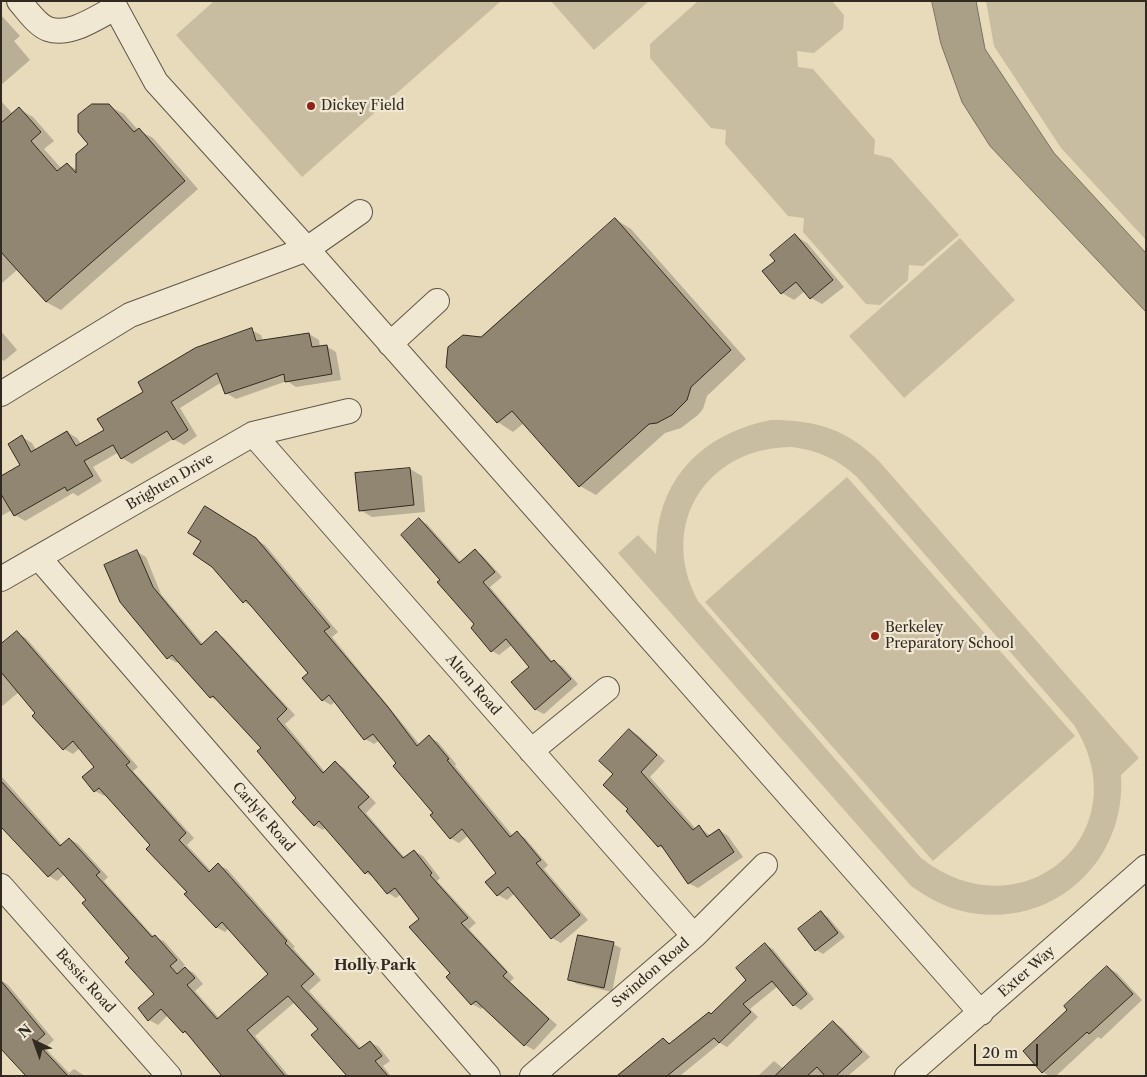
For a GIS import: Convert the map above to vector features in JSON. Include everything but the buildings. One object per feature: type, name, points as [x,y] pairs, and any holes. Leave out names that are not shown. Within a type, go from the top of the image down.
[{"type":"street","points":[[20,1],[35,19],[48,29],[67,30],[113,4],[156,82],[307,249],[981,1013]]},
{"type":"street","points":[[1,394],[130,315],[307,249],[360,212]]},
{"type":"street","points":[[390,344],[437,301]]},
{"type":"street","name":"Brighten Drive","points":[[1,579],[253,434],[349,411]]},
{"type":"street","name":"Alton Road","points":[[253,434],[694,936]]},
{"type":"street","name":"Carlyle Road","points":[[39,558],[488,1076]]},
{"type":"street","points":[[531,751],[607,689]]},
{"type":"street","name":"Swindon Road","points":[[532,1076],[694,936],[765,865]]},
{"type":"street","name":"Exter Way","points":[[906,1076],[981,1013],[1146,867]]},
{"type":"street","name":"Bessie Road","points":[[1,886],[169,1076]]},
{"type":"shaded area","name":"Dickey Field","points":[[214,1],[501,1],[302,177],[176,35]]},
{"type":"shaded area","points":[[551,1],[649,1],[594,50]]},
{"type":"shaded area","points":[[698,1],[832,1],[844,15],[843,29],[814,53],[797,51],[798,67],[813,69],[875,140],[874,154],[891,158],[959,235],[923,266],[909,265],[908,280],[880,305],[866,304],[803,232],[804,218],[788,216],[725,144],[726,130],[711,128],[650,58],[650,44]]},
{"type":"shaded area","points":[[932,1],[976,1],[985,49],[1054,153],[1146,253],[1146,312],[990,146],[962,102],[941,44]]},
{"type":"shaded area","points":[[986,1],[1146,1],[1146,240],[1061,148],[994,46]]},
{"type":"shaded area","points":[[960,238],[1015,300],[904,398],[849,336]]},
{"type":"shaded area","points":[[771,420],[816,424],[842,434],[866,449],[878,460],[1139,758],[1121,775],[1119,808],[1111,837],[1096,864],[1075,885],[1050,902],[1022,912],[991,915],[951,908],[933,900],[911,886],[618,553],[638,535],[656,554],[657,530],[663,505],[683,469],[713,443],[750,425]],"holes":[[[801,448],[819,453],[835,461],[857,477],[1074,725],[1091,765],[1093,802],[1082,835],[1061,862],[1032,879],[997,886],[959,879],[921,858],[698,601],[687,572],[683,544],[687,518],[698,495],[714,475],[736,460],[762,450]]]},
{"type":"shaded area","points":[[847,477],[1075,736],[933,861],[705,602]]},
{"type":"place","name":"Dickey Field","points":[[311,106]]},
{"type":"place","name":"Berkeley Preparatory School","points":[[875,636]]},
{"type":"district","name":"Holly Park","points":[[375,966]]}]
